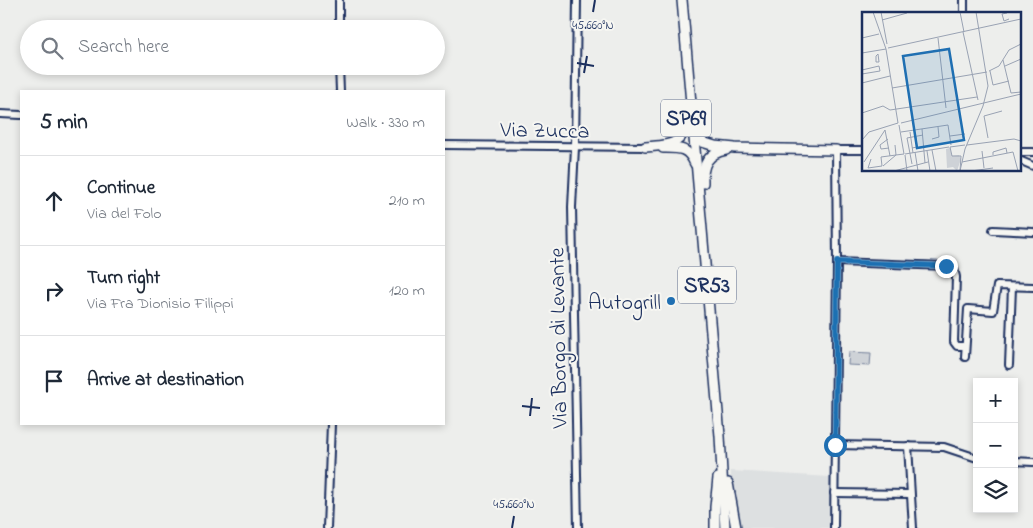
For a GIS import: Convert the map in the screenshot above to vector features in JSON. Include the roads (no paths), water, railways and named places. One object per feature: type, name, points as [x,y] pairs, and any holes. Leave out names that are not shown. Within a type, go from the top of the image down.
[{"type":"highway","name":"SR53","points":[[682,0],[720,436],[725,528]]},
{"type":"highway","name":"SP69","points":[[645,147],[671,143],[682,137],[684,133],[686,119],[684,87],[687,59]]},
{"type":"highway","name":"SP69","points":[[693,128],[699,139],[706,144],[735,148],[836,150]]},
{"type":"highway","name":"SP69","points":[[645,147],[684,150],[691,156],[697,171]]},
{"type":"highway","name":"SP69","points":[[702,233],[705,206],[702,174],[705,162],[715,153],[735,148]]},
{"type":"highway","points":[[716,528],[715,507],[720,436]]},
{"type":"highway","points":[[720,436],[736,528]]},
{"type":"street","points":[[339,0],[339,20]]},
{"type":"street","name":"Via Borgo di Levante","points":[[577,0],[575,147],[572,207],[578,528]]},
{"type":"street","points":[[339,75],[340,90]]},
{"type":"street","points":[[0,114],[20,115]]},
{"type":"street","name":"Via Zucca","points":[[445,145],[645,147]]},
{"type":"street","points":[[834,528],[837,262],[836,150]]},
{"type":"street","name":"SP69","points":[[836,150],[862,150]]},
{"type":"street","points":[[1020,152],[1033,152]]},
{"type":"street","points":[[1020,160],[1033,166]]},
{"type":"street","points":[[993,230],[1033,232]]},
{"type":"street","points":[[837,262],[946,266],[954,269],[956,277],[954,342],[957,346],[965,346]]},
{"type":"street","points":[[1009,365],[1012,286]]},
{"type":"street","points":[[965,357],[968,309],[993,311],[996,287],[1033,287]]},
{"type":"street","points":[[327,528],[331,425]]},
{"type":"street","points":[[835,445],[944,446],[973,457]]},
{"type":"street","points":[[908,446],[913,528]]},
{"type":"street","points":[[1018,461],[1033,462]]},
{"type":"street","points":[[834,493],[910,494]]},
{"type":"place","name":"Autogrill","points":[[671,301]]}]
